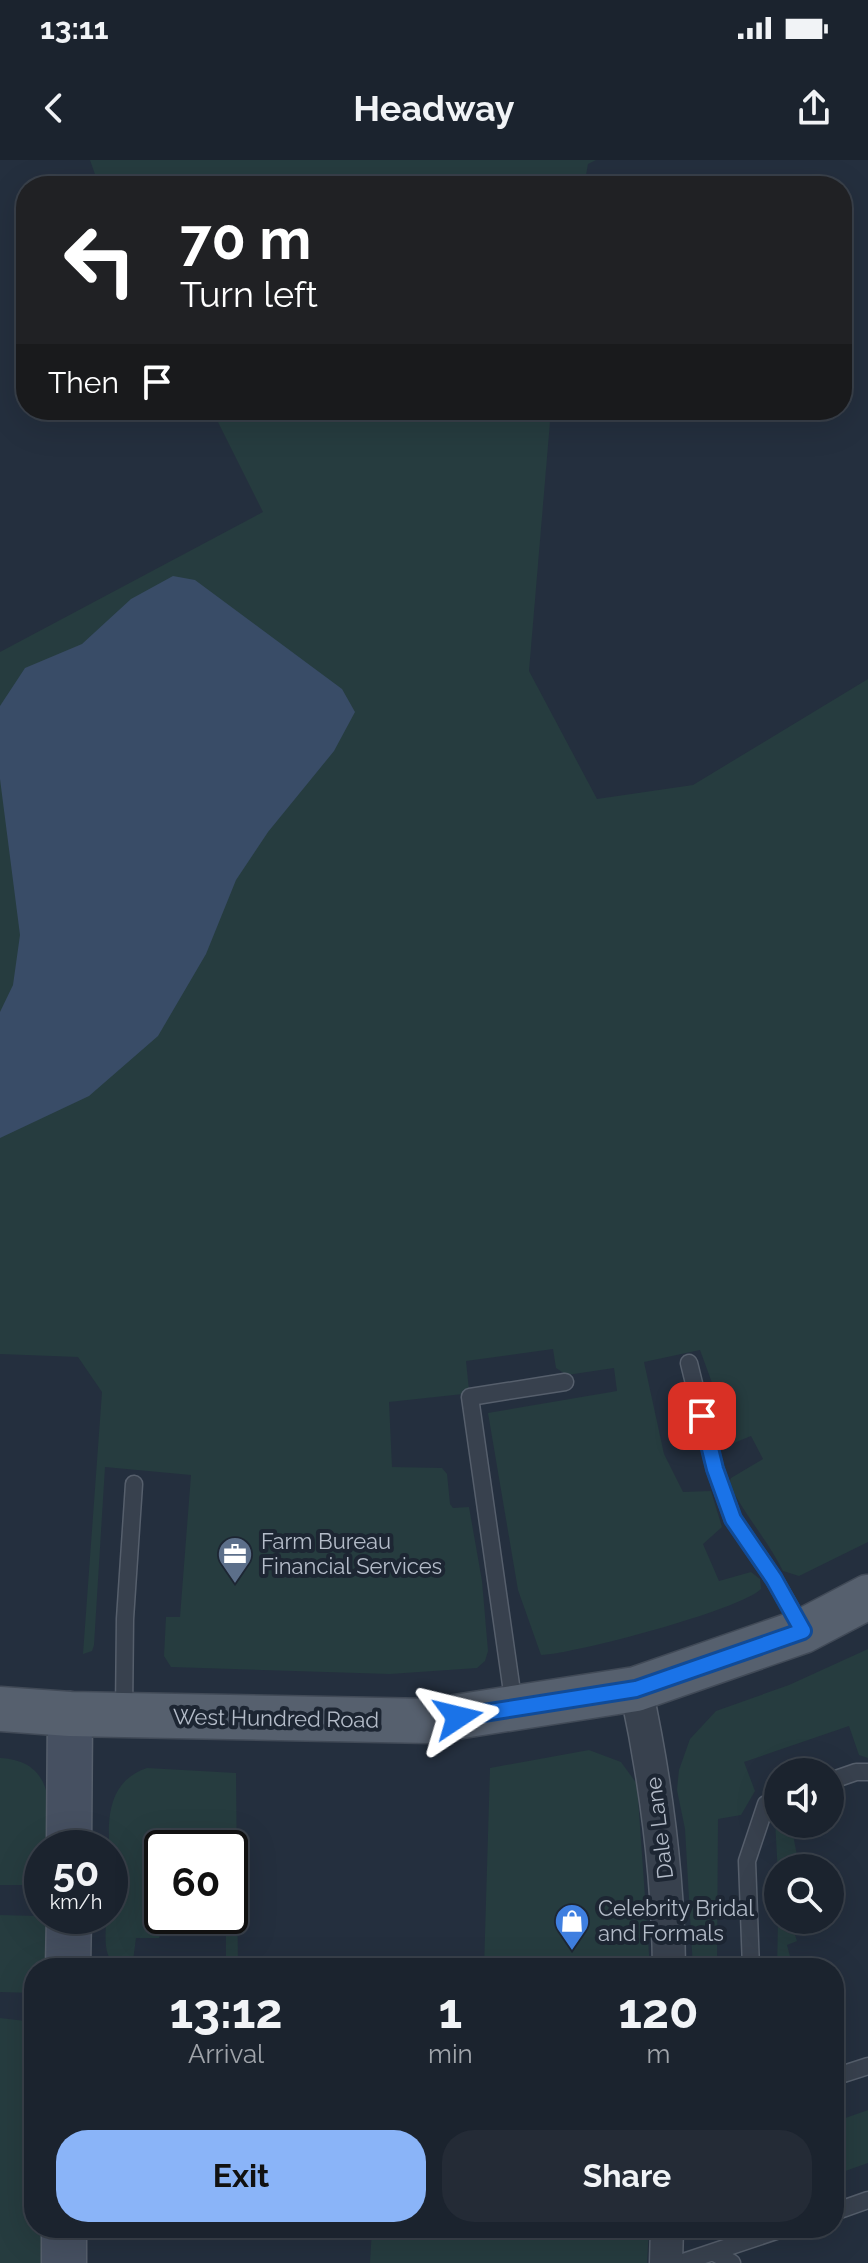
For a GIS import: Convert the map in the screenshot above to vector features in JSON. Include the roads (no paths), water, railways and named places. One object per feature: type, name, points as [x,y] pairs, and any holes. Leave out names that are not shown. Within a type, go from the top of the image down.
[{"type":"main road","name":"West Hundred Road","points":[[0,1709],[70,1714],[430,1721],[636,1689],[803,1631],[868,1597]]},
{"type":"street","name":"Dale Lane","points":[[636,1689],[666,1859],[669,1958]]},
{"type":"street","points":[[69,1830],[70,1714]]},
{"type":"street","points":[[68,1958],[69,1934]]},
{"type":"street","points":[[64,2238],[64,2263]]},
{"type":"street","points":[[666,2263],[667,2238]]},
{"type":"lane","points":[[689,1363],[715,1469],[733,1519],[774,1579],[803,1631]]},
{"type":"lane","points":[[514,1707],[470,1397],[565,1382]]},
{"type":"lane","points":[[124,1715],[125,1619],[134,1484]]},
{"type":"lane","points":[[844,1776],[868,1772]]},
{"type":"lane","points":[[751,1958],[747,1861],[764,1810]]},
{"type":"lane","points":[[844,2074],[868,2066]]},
{"type":"lane","points":[[844,2208],[868,2200]]},
{"type":"lane","points":[[680,2263],[755,2238]]},
{"type":"lane","points":[[713,2252],[732,2263]]},
{"type":"water","points":[[173,576],[195,580],[342,689],[355,712],[334,751],[268,832],[236,880],[206,954],[158,1036],[89,1096],[0,1138],[0,1012],[13,985],[20,935],[0,779],[0,706],[25,668],[82,644],[131,599]]},
{"type":"place","name":"Farm Bureau Financial Services","points":[[235,1585]]},
{"type":"place","name":"Celebrity Bridal and Formals","points":[[572,1952]]}]
